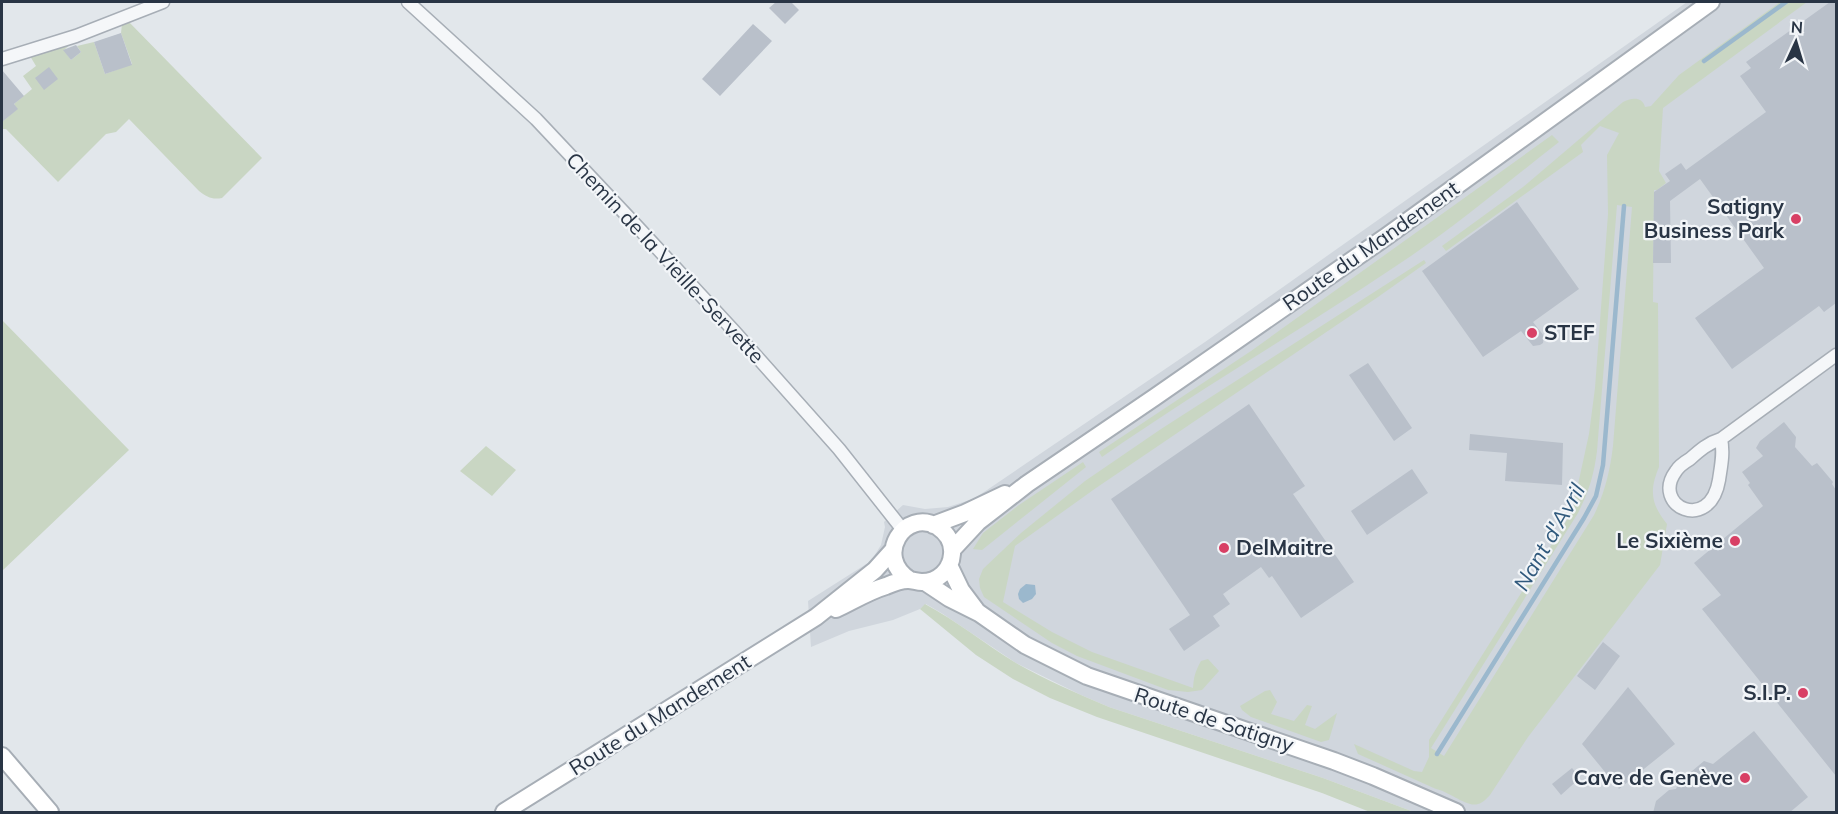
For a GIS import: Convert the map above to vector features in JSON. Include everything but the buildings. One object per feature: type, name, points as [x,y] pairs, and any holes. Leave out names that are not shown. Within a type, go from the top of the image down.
[{"type":"main road","name":"Route du Mandement","points":[[951,558],[978,522],[1027,483],[1387,236],[1711,2]]},
{"type":"main road","name":"Route du Mandement","points":[[933,525],[965,513],[1027,483]]},
{"type":"main road","points":[[915,524],[933,525],[946,535],[951,558],[946,571],[937,579],[918,581],[897,568],[893,550],[896,538],[903,530],[915,524]]},
{"type":"main road","name":"Route du Mandement","points":[[504,813],[816,617],[870,575],[893,550]]},
{"type":"main road","name":"Route de Satigny","points":[[951,558],[961,590],[979,613]]},
{"type":"main road","name":"Route du Mandement","points":[[816,617],[878,588],[918,581]]},
{"type":"main road","name":"Route de Satigny","points":[[918,581],[979,613],[1025,645],[1087,676],[1121,690],[1334,761],[1382,779],[1456,813]]},
{"type":"main road","points":[[2,756],[50,813]]},
{"type":"street","points":[[2,59],[76,36],[163,2]]},
{"type":"street","name":"Chemin de la Vieille-Servette","points":[[408,2],[536,119],[632,221],[839,449],[903,530]]},
{"type":"street","points":[[1721,439],[1724,449],[1713,499],[1698,510],[1683,509],[1677,506],[1670,492],[1670,485],[1676,470],[1708,443],[1721,439],[1836,355]]},
{"type":"shaded area","points":[[1687,2],[1836,2],[1836,812],[1414,812],[1323,778],[1109,707],[1016,663],[926,604],[920,609],[893,620],[849,631],[811,647],[808,601],[871,561],[881,545],[884,522],[903,505],[925,509],[948,507],[973,499],[1205,342]]},
{"type":"green space","points":[[1780,2],[1807,2],[1663,108],[1659,171],[1666,183],[1654,190],[1653,302],[1658,303],[1659,467],[1653,497],[1667,524],[1660,565],[1528,737],[1490,795],[1480,803],[1469,804],[1358,754],[1354,744],[1414,771],[1422,772],[1429,757],[1429,740],[1572,512],[1589,434],[1595,388],[1608,214],[1607,155],[1619,133],[1600,126],[1581,145],[1583,152],[1446,251],[1442,246],[1523,187],[1623,102],[1636,99],[1644,103],[1645,107],[1651,106],[1679,75]],"holes":[[[1617,205],[1632,207],[1613,446],[1609,473],[1601,498],[1594,515],[1444,756],[1431,748],[1578,513],[1588,490],[1597,451]]]},
{"type":"green space","points":[[128,21],[262,158],[222,198],[210,198],[199,191],[129,119],[116,132],[106,134],[58,182],[6,129],[2,129],[2,122],[17,109],[14,104],[32,89],[23,76],[36,66],[30,56],[73,42],[64,50],[71,60],[81,52],[77,46],[94,42],[105,74],[132,64],[121,33],[122,24]]},
{"type":"green space","points":[[1552,135],[1559,142],[1438,237],[1102,457],[1099,452],[1251,351]]},
{"type":"green space","points":[[1424,260],[1426,263],[1378,297],[1096,488],[1015,546],[1003,602],[1052,632],[1092,652],[1193,688],[1195,674],[1201,661],[1208,659],[1219,671],[1202,690],[1188,692],[1168,690],[1077,656],[1052,643],[984,597],[979,579],[983,569],[1021,533],[1085,481],[1161,429]]},
{"type":"green space","points":[[2,320],[129,450],[2,571]]},
{"type":"green space","points":[[486,446],[516,470],[492,496],[460,471]]},
{"type":"green space","points":[[1083,462],[1086,467],[982,550],[973,549],[983,533],[1019,505]]},
{"type":"green space","points":[[925,604],[1016,663],[1097,702],[1323,778],[1414,812],[1370,812],[1322,793],[1097,717],[1050,698],[1013,679],[976,655],[920,609]]},
{"type":"green space","points":[[1270,690],[1277,702],[1271,714],[1294,721],[1307,705],[1312,706],[1305,725],[1315,729],[1337,713],[1329,740],[1321,742],[1251,717],[1242,710],[1240,706]]},
{"type":"water","points":[[1026,584],[1035,585],[1036,594],[1032,599],[1023,603],[1018,594]]},
{"type":"waterway","points":[[1704,61],[1786,2]]},
{"type":"waterway","name":"Nant d'Avril","points":[[1437,754],[1596,496],[1603,465],[1624,206]]},
{"type":"place","name":"Satigny Business Park","points":[[1796,219]]},
{"type":"place","name":"STEF","points":[[1532,333]]},
{"type":"place","name":"Le Sixième","points":[[1735,541]]},
{"type":"place","name":"DelMaitre","points":[[1224,548]]},
{"type":"place","name":"S.I.P.","points":[[1803,693]]},
{"type":"place","name":"Cave de Genève","points":[[1745,778]]}]
